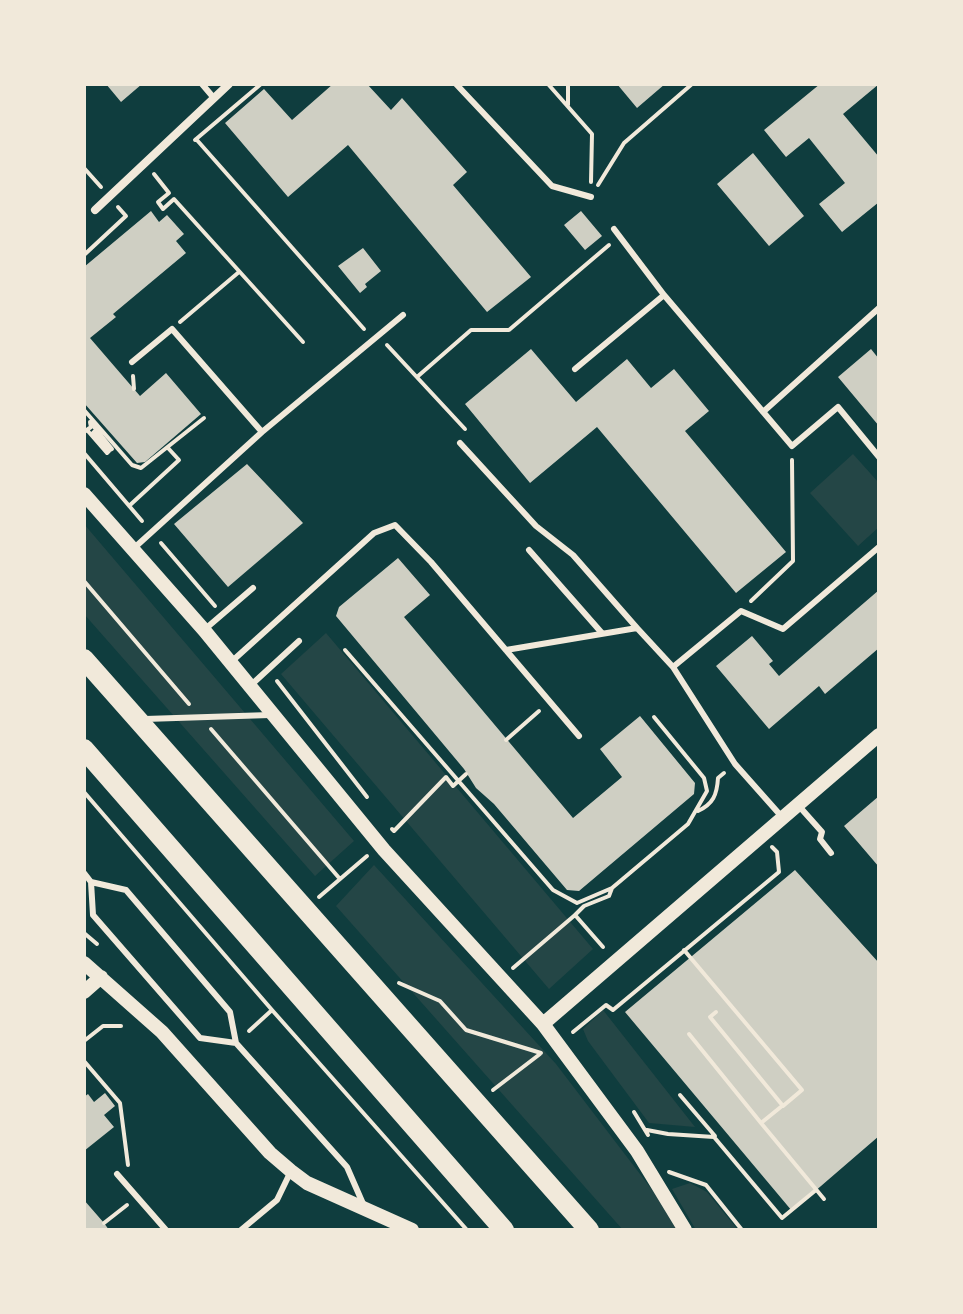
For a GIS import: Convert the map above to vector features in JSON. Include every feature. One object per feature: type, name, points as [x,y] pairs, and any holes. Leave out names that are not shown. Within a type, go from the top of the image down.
[{"type":"highway","points":[[84,659],[589,1230]]},
{"type":"highway","points":[[84,749],[504,1230]]},
{"type":"street","points":[[95,210],[229,84]]},
{"type":"street","points":[[84,494],[204,630],[384,850],[543,1024],[637,1151],[685,1230]]},
{"type":"street","points":[[543,1024],[879,735]]},
{"type":"street","points":[[84,963],[162,1032],[270,1153],[291,1171],[307,1183],[412,1230]]},
{"type":"street","points":[[84,992],[101,977]]},
{"type":"lane","points":[[202,84],[213,97]]},
{"type":"lane","points":[[456,84],[552,186],[591,197]]},
{"type":"lane","points":[[614,229],[664,295],[792,446],[838,407],[879,457]]},
{"type":"lane","points":[[575,369],[664,295]]},
{"type":"lane","points":[[763,412],[879,308]]},
{"type":"lane","points":[[133,549],[262,432],[403,315]]},
{"type":"lane","points":[[132,362],[172,329],[262,432]]},
{"type":"lane","points":[[460,443],[536,526],[573,555],[673,667],[735,764],[783,818]]},
{"type":"lane","points":[[230,663],[374,533],[395,525],[431,562],[579,736]]},
{"type":"lane","points":[[673,667],[741,611],[783,629],[879,547]]},
{"type":"lane","points":[[529,550],[601,632]]},
{"type":"lane","points":[[204,630],[253,588]]},
{"type":"lane","points":[[506,650],[637,628]]},
{"type":"lane","points":[[250,686],[299,641]]},
{"type":"lane","points":[[137,719],[273,715]]},
{"type":"lane","points":[[798,805],[822,832],[820,839],[831,853]]},
{"type":"lane","points":[[84,873],[91,882],[93,915],[200,1038],[236,1043]]},
{"type":"lane","points":[[91,882],[126,890],[230,1012],[236,1043],[347,1167],[365,1209]]},
{"type":"lane","points":[[241,1230],[277,1200],[291,1171]]},
{"type":"lane","points":[[117,1174],[166,1230]]},
{"type":"path","points":[[548,84],[592,134],[591,197]]},
{"type":"path","points":[[568,84],[569,107]]},
{"type":"path","points":[[591,197],[624,143],[692,84]]},
{"type":"path","points":[[84,168],[109,197]]},
{"type":"path","points":[[154,174],[169,193],[158,202],[163,209],[174,199],[303,342]]},
{"type":"path","points":[[84,255],[126,216],[117,205]]},
{"type":"path","points":[[417,377],[471,330],[509,330],[620,237]]},
{"type":"path","points":[[172,329],[239,272]]},
{"type":"path","points":[[84,410],[137,467],[148,465],[204,418]]},
{"type":"path","points":[[96,423],[112,449],[95,431],[93,433],[109,451],[107,453],[86,431],[91,427],[88,424],[96,423]]},
{"type":"path","points":[[741,611],[793,561],[792,446]]},
{"type":"path","points":[[129,506],[179,460],[168,448]]},
{"type":"path","points":[[345,650],[553,890],[577,903],[612,888],[688,824],[707,791],[704,778],[654,717]]},
{"type":"path","points":[[506,740],[550,702]]},
{"type":"path","points":[[394,831],[446,777],[453,786],[466,774]]},
{"type":"path","points":[[698,811],[710,805],[717,790],[718,778]]},
{"type":"path","points":[[84,792],[467,1230]]},
{"type":"path","points":[[572,1031],[606,1005],[613,1010],[779,872],[777,852],[763,836]]},
{"type":"path","points":[[508,972],[584,906],[609,896],[612,888]]},
{"type":"path","points":[[575,915],[603,947]]},
{"type":"path","points":[[684,950],[802,1090],[761,1123]]},
{"type":"path","points":[[388,978],[440,1001],[466,1030],[541,1053]]},
{"type":"path","points":[[716,1012],[710,1017],[783,1106]]},
{"type":"path","points":[[84,1041],[103,1026],[121,1026]]},
{"type":"path","points":[[689,1034],[824,1199]]},
{"type":"path","points":[[84,1061],[120,1103],[129,1160],[127,1186]]},
{"type":"path","points":[[680,1095],[715,1136]]},
{"type":"path","points":[[647,1130],[714,1137],[782,1218],[816,1190]]},
{"type":"path","points":[[674,1172],[706,1185],[742,1230]]},
{"type":"path","points":[[104,1223],[137,1197]]},
{"type":"shaded area","points":[[853,454],[879,483],[879,527],[858,546],[810,493]]},
{"type":"shaded area","points":[[84,524],[354,841],[315,876],[84,614]]},
{"type":"shaded area","points":[[326,633],[593,949],[549,989],[281,674]]},
{"type":"shaded area","points":[[374,865],[556,1064],[672,1216],[679,1230],[623,1230],[336,906]]},
{"type":"shaded area","points":[[603,1010],[695,1127],[649,1123],[588,1041],[583,1029]]},
{"type":"shaded area","points":[[690,1183],[707,1192],[738,1230],[696,1230],[672,1189]]},
{"type":"building","points":[[106,84],[142,84],[121,102]]},
{"type":"building","points":[[333,84],[367,84],[391,110],[402,98],[467,172],[453,185],[531,277],[487,312],[348,145],[288,197],[225,123],[264,89],[292,120]]},
{"type":"building","points":[[617,84],[665,84],[637,108]]},
{"type":"building","points":[[820,84],[879,84],[843,114],[879,157],[879,202],[842,232],[819,204],[845,183],[809,138],[786,157],[764,130]]},
{"type":"building","points":[[753,153],[804,216],[769,246],[717,184]]},
{"type":"building","points":[[151,211],[159,222],[167,215],[184,234],[176,241],[186,253],[113,314],[116,317],[90,338],[140,396],[166,373],[201,414],[145,462],[137,463],[84,403],[84,267]]},
{"type":"building","points":[[581,211],[602,236],[585,250],[564,225]]},
{"type":"building","points":[[363,248],[381,271],[365,284],[367,287],[360,293],[338,266]]},
{"type":"building","points":[[531,349],[576,402],[627,359],[651,388],[674,369],[709,411],[685,431],[786,552],[736,593],[597,427],[530,483],[465,404]]},
{"type":"building","points":[[871,349],[879,359],[879,426],[838,377]]},
{"type":"building","points":[[247,464],[303,523],[228,587],[174,524]]},
{"type":"building","points":[[398,558],[430,595],[404,617],[573,818],[622,777],[600,749],[640,716],[695,783],[694,794],[579,891],[567,890],[494,804],[476,788],[464,769],[336,616],[339,607]]},
{"type":"building","points":[[879,590],[879,648],[825,694],[819,686],[769,729],[716,666],[752,636],[773,661],[769,664],[779,676]]},
{"type":"building","points":[[879,796],[879,867],[844,826]]},
{"type":"building","points":[[795,870],[879,963],[879,1136],[792,1211],[625,1012]]},
{"type":"building","points":[[105,1093],[115,1106],[104,1115],[114,1127],[84,1151],[84,1097],[88,1094],[94,1102]]},
{"type":"building","points":[[84,1200],[104,1223],[109,1230],[84,1230]]}]
